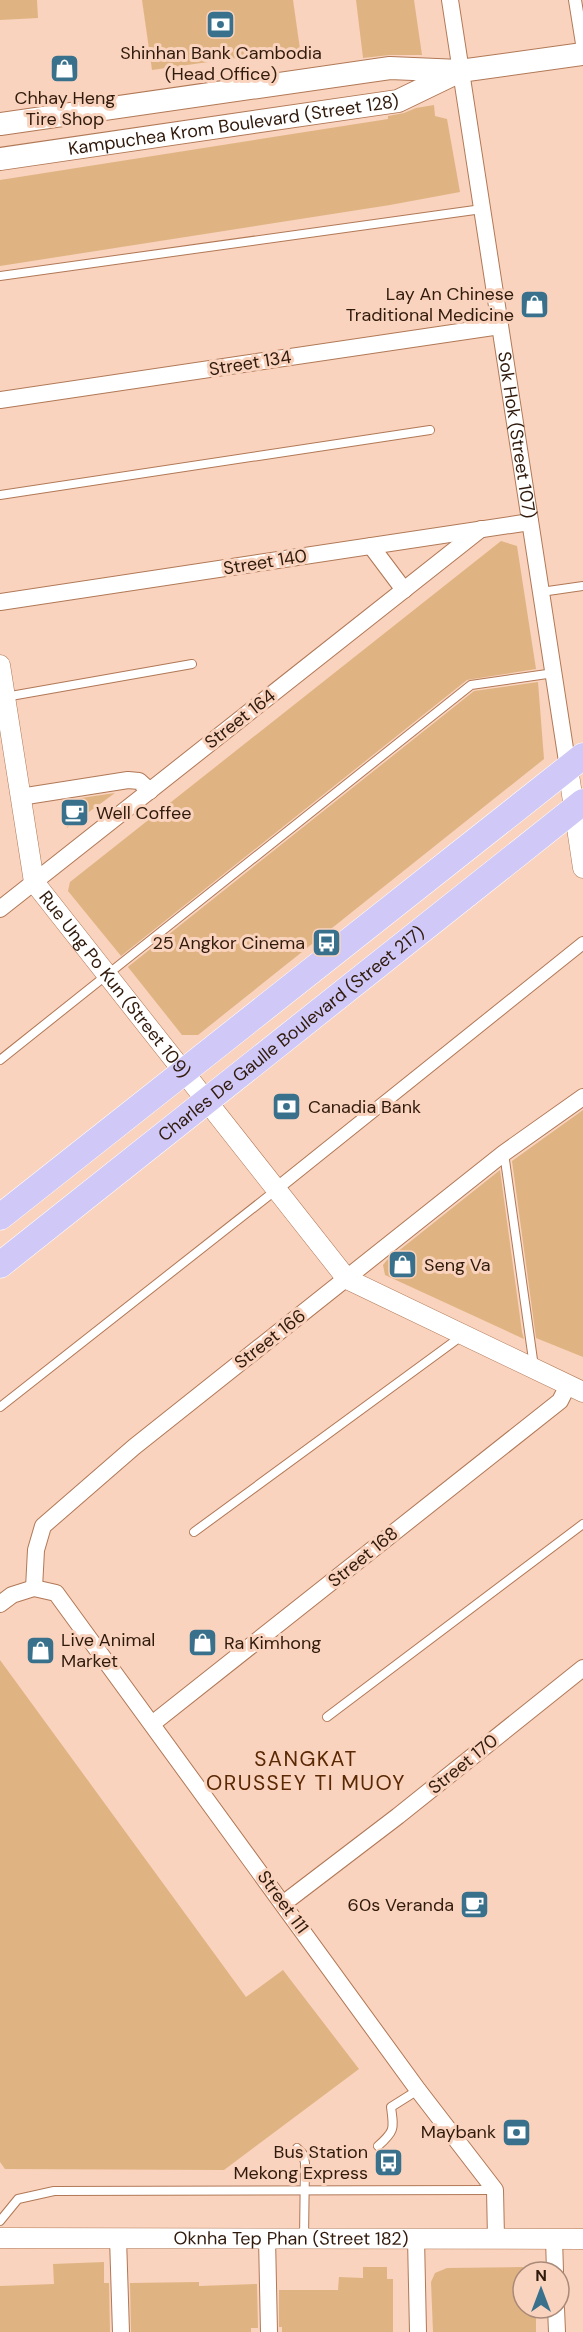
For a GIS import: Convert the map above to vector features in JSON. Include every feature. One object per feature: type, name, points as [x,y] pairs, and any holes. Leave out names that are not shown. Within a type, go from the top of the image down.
[{"type":"main road","name":"Kampuchea Krom Boulevard (Street 128)","points":[[0,124],[390,68],[460,71],[583,52]]},
{"type":"main road","name":"Kampuchea Krom Boulevard (Street 128)","points":[[0,159],[398,100],[460,71]]},
{"type":"main road","name":"Charles De Gaulle Boulevard (Street 217)","points":[[0,1217],[576,762]]},
{"type":"main road","name":"Charles De Gaulle Boulevard (Street 217)","points":[[0,1265],[579,806]]},
{"type":"street","name":"Sok Hok (Street 107)","points":[[450,0],[554,673],[576,762],[583,868]]},
{"type":"street","points":[[575,0],[583,52]]},
{"type":"street","name":"Street 134","points":[[0,400],[500,326]]},
{"type":"street","name":"Street 140","points":[[0,602],[530,522]]},
{"type":"street","name":"Street 164","points":[[0,909],[481,529]]},
{"type":"street","points":[[371,546],[404,590]]},
{"type":"street","name":"Rue Ung Po Kun (Street 109)","points":[[0,665],[34,882],[276,1190],[347,1278],[575,1388]]},
{"type":"street","points":[[20,797],[128,780],[140,781],[150,790]]},
{"type":"street","points":[[276,1190],[583,943]]},
{"type":"street","name":"Street 166","points":[[34,1588],[36,1550],[43,1526],[134,1447],[504,1153],[583,1097]]},
{"type":"street","name":"Street 168","points":[[152,1724],[575,1388]]},
{"type":"street","points":[[0,1604],[12,1595],[34,1588]]},
{"type":"street","name":"Street 111","points":[[34,1588],[56,1593],[418,2090],[495,2190]]},
{"type":"street","name":"Street 170","points":[[284,1903],[398,1816],[583,1668]]},
{"type":"street","points":[[495,2190],[496,2238]]},
{"type":"street","name":"Oknha Tep Phan (Street 182)","points":[[0,2238],[583,2239]]},
{"type":"street","points":[[118,2238],[121,2332]]},
{"type":"street","points":[[267,2238],[269,2332]]},
{"type":"street","points":[[416,2238],[418,2332]]},
{"type":"street","points":[[554,2238],[555,2260]]},
{"type":"lane","points":[[0,276],[482,209]]},
{"type":"lane","points":[[0,495],[430,430]]},
{"type":"lane","points":[[541,592],[583,586]]},
{"type":"lane","points":[[5,697],[192,664]]},
{"type":"lane","points":[[0,1060],[471,685],[554,673]]},
{"type":"lane","points":[[504,1153],[534,1368]]},
{"type":"lane","points":[[0,1407],[276,1190]]},
{"type":"lane","points":[[195,1532],[464,1334]]},
{"type":"lane","points":[[327,1717],[583,1524]]},
{"type":"lane","points":[[378,2146],[392,2133],[391,2107],[418,2090]]},
{"type":"lane","points":[[297,2148],[303,2154],[305,2163],[304,2238]]},
{"type":"lane","points":[[0,2221],[18,2199],[54,2191],[495,2190]]},
{"type":"building","points":[[0,0],[37,0],[38,18],[0,20]]},
{"type":"building","name":"Shinhan Bank Cambodia (Head Office)","points":[[142,0],[293,0],[300,49],[152,70]]},
{"type":"building","points":[[356,0],[414,0],[422,55],[363,58]]},
{"type":"building","points":[[434,105],[435,116],[447,119],[460,192],[0,266],[0,180],[388,119],[388,116]]},
{"type":"building","points":[[501,541],[517,546],[536,669],[467,680],[121,956],[68,891],[70,882]]},
{"type":"building","points":[[538,682],[544,759],[198,1035],[182,1035],[129,966],[474,691]]},
{"type":"building","name":"Well Coffee","points":[[115,793],[67,828],[61,801]]},
{"type":"building","points":[[583,1110],[583,1357],[536,1338],[512,1161]]},
{"type":"building","points":[[500,1170],[524,1339],[385,1275],[383,1265]]},
{"type":"building","points":[[0,1660],[246,1997],[283,1970],[359,2069],[224,2170],[5,2169],[0,2162]]},
{"type":"building","points":[[104,2262],[104,2283],[109,2283],[110,2332],[0,2332],[0,2286],[54,2284],[53,2264]]},
{"type":"building","points":[[363,2267],[387,2267],[387,2279],[393,2279],[393,2332],[282,2332],[282,2327],[279,2327],[279,2290],[338,2290],[339,2277],[363,2278]]},
{"type":"building","points":[[511,2267],[511,2320],[536,2320],[536,2332],[433,2332],[431,2282],[435,2273],[447,2268]]},
{"type":"building","points":[[199,2282],[199,2286],[257,2284],[258,2328],[251,2328],[251,2332],[131,2332],[130,2283]]},
{"type":"place","name":"Shinhan Bank Cambodia (Head Office)","points":[[221,24]]},
{"type":"place","name":"Chhay Heng Tire Shop","points":[[65,69]]},
{"type":"place","name":"Lay An Chinese Traditional Medicine","points":[[535,304]]},
{"type":"place","name":"Well Coffee","points":[[75,813]]},
{"type":"place","name":"25 Angkor Cinema","points":[[326,943]]},
{"type":"place","name":"Canadia Bank","points":[[287,1107]]},
{"type":"place","name":"Seng Va","points":[[403,1265]]},
{"type":"place","name":"Ra Kimhong","points":[[203,1643]]},
{"type":"place","name":"Live Animal Market","points":[[40,1650]]},
{"type":"place","name":"60s Veranda","points":[[475,1905]]},
{"type":"place","name":"Maybank","points":[[517,2132]]},
{"type":"place","name":"Bus Station Mekong Express","points":[[389,2162]]},
{"type":"district","name":"SANGKAT ORUSSEY TI MUOY","points":[[306,1771]]}]
